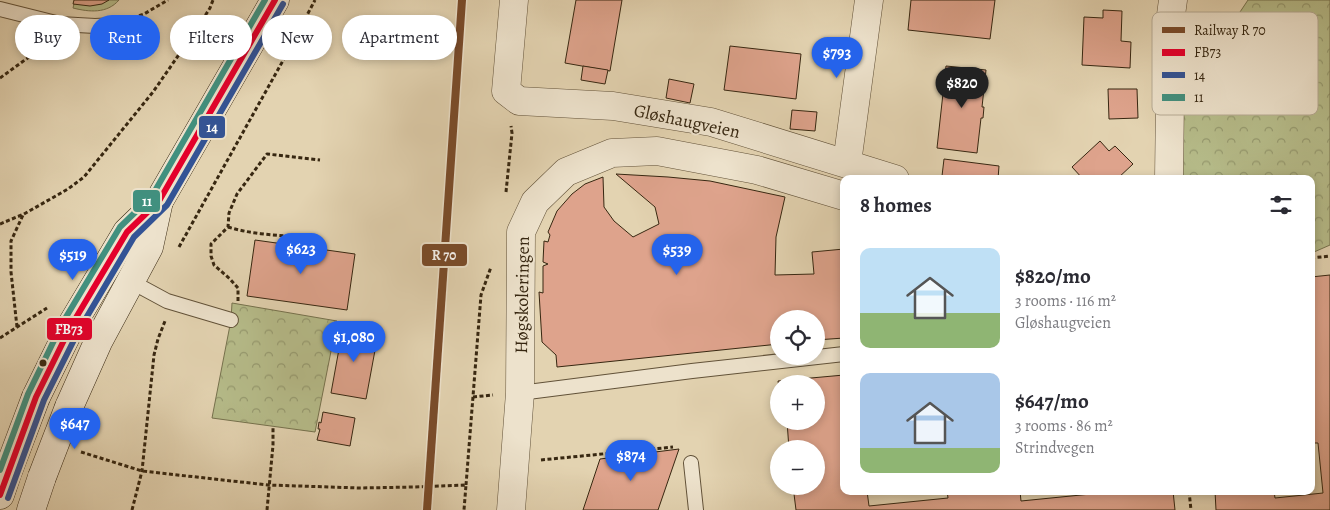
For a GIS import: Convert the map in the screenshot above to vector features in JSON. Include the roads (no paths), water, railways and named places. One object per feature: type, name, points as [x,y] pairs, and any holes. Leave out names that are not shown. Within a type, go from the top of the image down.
[{"type":"street","points":[[31,510],[69,407],[98,342],[149,246],[159,202],[274,0]]},
{"type":"street","name":"Gløshaugveien","points":[[514,0],[506,91],[519,101],[613,106],[710,122],[883,175]]},
{"type":"street","points":[[847,163],[869,0]]},
{"type":"street","points":[[1169,175],[1170,115]]},
{"type":"street","name":"Høgskoleringen","points":[[511,510],[520,393],[521,232],[535,202],[566,172],[612,153],[657,151],[757,170],[840,195]]},
{"type":"street","points":[[4,483],[36,397],[71,326],[127,232],[159,202]]},
{"type":"lane","points":[[0,9],[60,24],[90,26]]},
{"type":"lane","points":[[130,281],[167,301],[230,320]]},
{"type":"lane","points":[[520,393],[840,354]]},
{"type":"lane","points":[[691,463],[696,510]]}]
